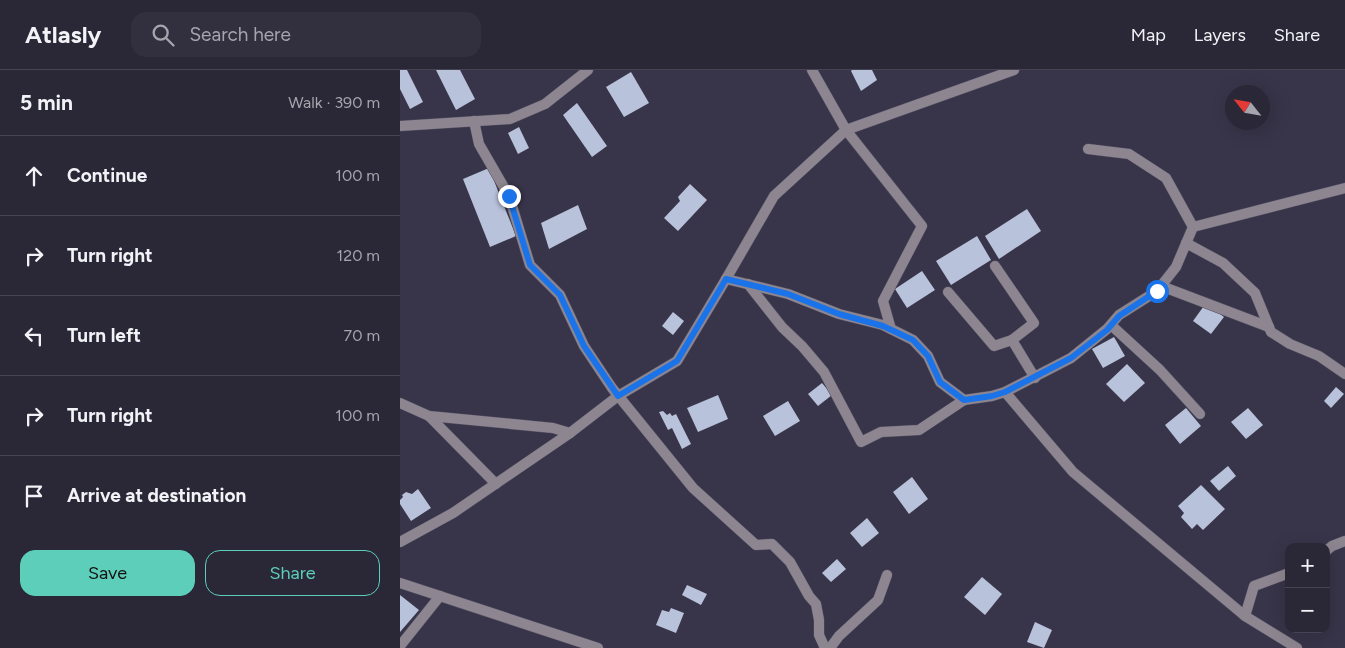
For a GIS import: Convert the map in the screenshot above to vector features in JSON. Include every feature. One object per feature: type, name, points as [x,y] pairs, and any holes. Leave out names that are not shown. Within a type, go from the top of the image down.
[{"type":"street","points":[[400,126],[510,119],[546,104],[588,70]]},
{"type":"street","points":[[812,70],[846,130],[922,226],[884,301],[891,329]]},
{"type":"street","points":[[400,542],[453,513],[570,433],[618,396],[677,361],[774,196],[846,130],[1014,70]]},
{"type":"street","points":[[474,121],[480,144],[509,196],[530,265],[560,295],[584,346],[618,396],[693,488],[756,545],[772,544],[790,562],[809,596],[816,604],[819,635],[825,648]]},
{"type":"street","points":[[1088,149],[1129,154],[1166,178],[1193,227]]},
{"type":"street","points":[[1193,227],[1345,188]]},
{"type":"street","points":[[748,284],[782,327],[802,346],[824,372],[861,442],[881,432],[919,430],[964,400],[1005,392],[1071,358],[1111,325],[1119,316],[1157,291],[1176,267],[1193,227]]},
{"type":"street","points":[[1186,243],[1223,263],[1255,293],[1271,332],[1290,344],[1319,356],[1345,374]]},
{"type":"street","points":[[948,292],[994,346],[1012,340],[1034,323],[995,266]]},
{"type":"street","points":[[726,279],[788,294],[839,314],[883,326],[913,340],[928,356],[940,382],[964,400]]},
{"type":"street","points":[[1161,286],[1269,327]]},
{"type":"street","points":[[1111,325],[1160,370],[1200,414]]},
{"type":"street","points":[[1012,340],[1034,378]]},
{"type":"street","points":[[1005,392],[1073,472],[1245,616],[1298,648]]},
{"type":"street","points":[[400,403],[429,416],[552,428],[570,433]]},
{"type":"street","points":[[429,416],[496,484]]},
{"type":"street","points":[[1330,548],[1345,541]]},
{"type":"street","points":[[1245,616],[1254,586],[1285,574]]},
{"type":"street","points":[[830,648],[839,636],[878,600],[886,575]]},
{"type":"street","points":[[400,582],[598,648]]},
{"type":"street","points":[[400,646],[440,596]]},
{"type":"building","points":[[400,70],[407,70],[423,102],[410,109],[400,89]]},
{"type":"building","points":[[436,70],[460,70],[475,99],[456,110]]},
{"type":"building","points":[[852,70],[872,70],[877,80],[861,91]]},
{"type":"building","points":[[631,72],[649,103],[624,117],[606,87]]},
{"type":"building","points":[[577,103],[607,146],[592,157],[563,115]]},
{"type":"building","points":[[519,127],[529,148],[518,154],[508,133]]},
{"type":"building","points":[[489,168],[516,236],[490,247],[463,179]]},
{"type":"building","points":[[690,184],[707,200],[678,231],[664,218],[680,201],[678,197]]},
{"type":"building","points":[[578,205],[587,229],[549,249],[541,223]]},
{"type":"building","points":[[1027,209],[1041,231],[999,259],[985,236]]},
{"type":"building","points":[[977,236],[991,260],[951,285],[936,261]]},
{"type":"building","points":[[922,271],[935,290],[907,308],[895,289]]},
{"type":"building","points":[[1206,303],[1224,317],[1211,334],[1193,321]]},
{"type":"building","points":[[673,312],[684,321],[673,335],[662,326]]},
{"type":"building","points":[[1114,337],[1125,356],[1103,368],[1092,349]]},
{"type":"building","points":[[1127,364],[1145,383],[1124,402],[1106,384]]},
{"type":"building","points":[[822,383],[832,395],[818,406],[808,394]]},
{"type":"building","points":[[1336,387],[1344,394],[1331,408],[1324,401]]},
{"type":"building","points":[[718,395],[728,419],[698,432],[687,408]]},
{"type":"building","points":[[788,401],[800,421],[775,436],[763,416]]},
{"type":"building","points":[[1186,408],[1201,426],[1180,444],[1165,425]]},
{"type":"building","points":[[1248,408],[1263,425],[1246,439],[1231,422]]},
{"type":"building","points":[[663,411],[667,415],[670,413],[672,416],[676,414],[691,444],[682,449],[672,428],[668,430],[659,412]]},
{"type":"building","points":[[1228,466],[1236,476],[1219,491],[1210,481]]},
{"type":"building","points":[[912,477],[928,499],[909,514],[893,492]]},
{"type":"building","points":[[1201,485],[1225,509],[1203,530],[1197,524],[1192,529],[1181,517],[1184,513],[1178,506]]},
{"type":"building","points":[[418,489],[431,508],[411,521],[400,504],[400,500],[406,492],[412,494]]},
{"type":"building","points":[[867,518],[879,533],[862,547],[850,533]]},
{"type":"building","points":[[837,559],[846,569],[831,582],[822,573]]},
{"type":"building","points":[[982,577],[1002,594],[985,615],[964,597]]},
{"type":"building","points":[[687,585],[707,594],[701,605],[682,595]]},
{"type":"building","points":[[400,595],[419,610],[400,632]]},
{"type":"building","points":[[671,608],[684,613],[676,633],[656,625],[662,610],[669,612]]},
{"type":"building","points":[[1035,622],[1052,630],[1044,648],[1027,642]]},
{"type":"route","points":[[509,196],[530,265],[560,295],[584,346],[618,396],[677,361],[726,279],[788,294],[839,314],[883,326],[913,340],[928,356],[940,382],[964,400],[1005,392],[1071,358],[1107,330],[1119,316],[1157,291]]}]
